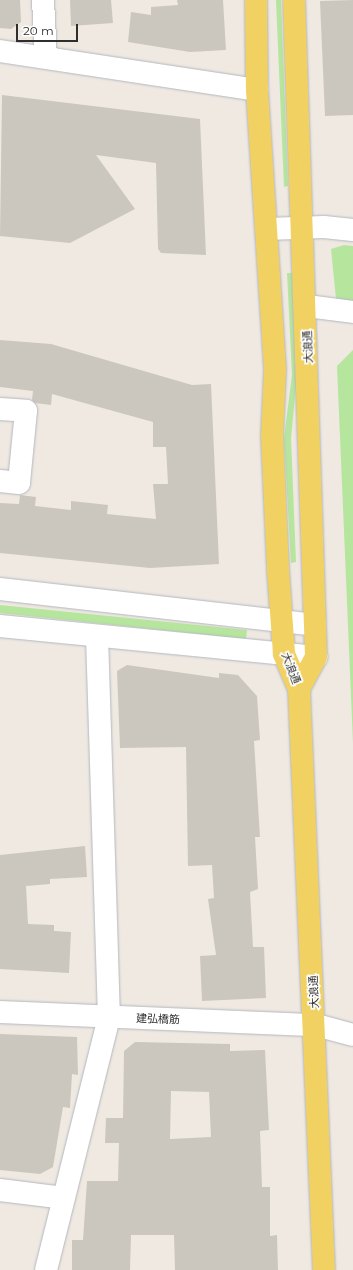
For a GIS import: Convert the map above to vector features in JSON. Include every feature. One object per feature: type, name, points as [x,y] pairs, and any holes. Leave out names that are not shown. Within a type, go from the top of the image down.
[{"type":"main road","name":"大浪通","points":[[256,0],[257,90],[275,370],[272,436],[281,622],[284,654],[299,689],[316,1025],[324,1270]]},
{"type":"main road","name":"大浪通","points":[[294,0],[307,306],[306,436],[316,657],[299,689]]},
{"type":"street","points":[[43,0],[46,57]]},
{"type":"street","points":[[0,51],[257,90]]},
{"type":"street","points":[[267,229],[303,228],[353,230]]},
{"type":"street","points":[[307,306],[353,312]]},
{"type":"street","points":[[0,408],[26,411],[19,483],[0,481]]},
{"type":"street","points":[[0,589],[315,625]]},
{"type":"street","points":[[0,626],[316,657]]},
{"type":"street","points":[[46,1270],[109,1018],[97,636]]},
{"type":"street","name":"建弘橋筋","points":[[0,1012],[109,1018],[316,1025],[353,1035]]},
{"type":"street","points":[[0,1190],[64,1198]]},
{"type":"green space","points":[[276,0],[281,0],[288,186],[284,187]]},
{"type":"green space","points":[[344,245],[353,246],[353,302],[336,299],[331,249]]},
{"type":"green space","points":[[287,273],[292,273],[297,376],[291,438],[296,562],[291,563],[284,438],[292,375]]},
{"type":"green space","points":[[353,350],[353,743],[337,366]]},
{"type":"green space","points":[[0,605],[247,630],[246,639],[0,613]]},
{"type":"building","points":[[0,0],[20,0],[21,22],[11,29],[0,28]]},
{"type":"building","points":[[70,0],[111,0],[113,23],[71,26]]},
{"type":"building","points":[[177,0],[223,0],[226,50],[190,52],[128,42],[131,12],[151,15],[151,7],[178,5]]},
{"type":"building","points":[[353,0],[353,115],[325,116],[320,1]]},
{"type":"building","points":[[2,95],[200,119],[206,255],[161,253],[158,249],[156,163],[96,155],[135,209],[70,243],[0,236]]},
{"type":"building","points":[[0,340],[51,344],[192,385],[211,384],[219,564],[150,568],[0,553],[0,503],[19,504],[20,495],[36,497],[35,506],[71,510],[71,501],[99,504],[108,505],[107,514],[156,519],[153,484],[168,484],[166,447],[153,447],[153,422],[52,394],[51,405],[35,403],[32,400],[33,391],[0,387]]},
{"type":"building","points":[[127,665],[219,678],[219,673],[238,675],[257,696],[260,740],[254,741],[260,837],[255,837],[258,889],[250,892],[253,947],[264,947],[266,998],[202,1001],[200,956],[216,955],[208,899],[214,898],[212,865],[188,866],[186,747],[120,748],[117,671]]},
{"type":"building","points":[[85,846],[87,877],[50,879],[50,884],[26,886],[28,924],[54,925],[54,931],[71,932],[69,973],[0,969],[0,855]]},
{"type":"building","points":[[0,1034],[77,1037],[78,1075],[72,1074],[70,1108],[63,1107],[53,1167],[40,1174],[0,1170]]},
{"type":"building","points":[[135,1042],[230,1044],[230,1051],[265,1050],[269,1130],[260,1131],[262,1187],[270,1187],[270,1236],[277,1235],[278,1270],[175,1270],[174,1235],[131,1235],[130,1270],[72,1270],[72,1240],[83,1240],[87,1181],[118,1181],[119,1143],[105,1143],[106,1118],[123,1118],[124,1051]],"holes":[[[171,1091],[209,1092],[211,1137],[170,1139]]]}]
